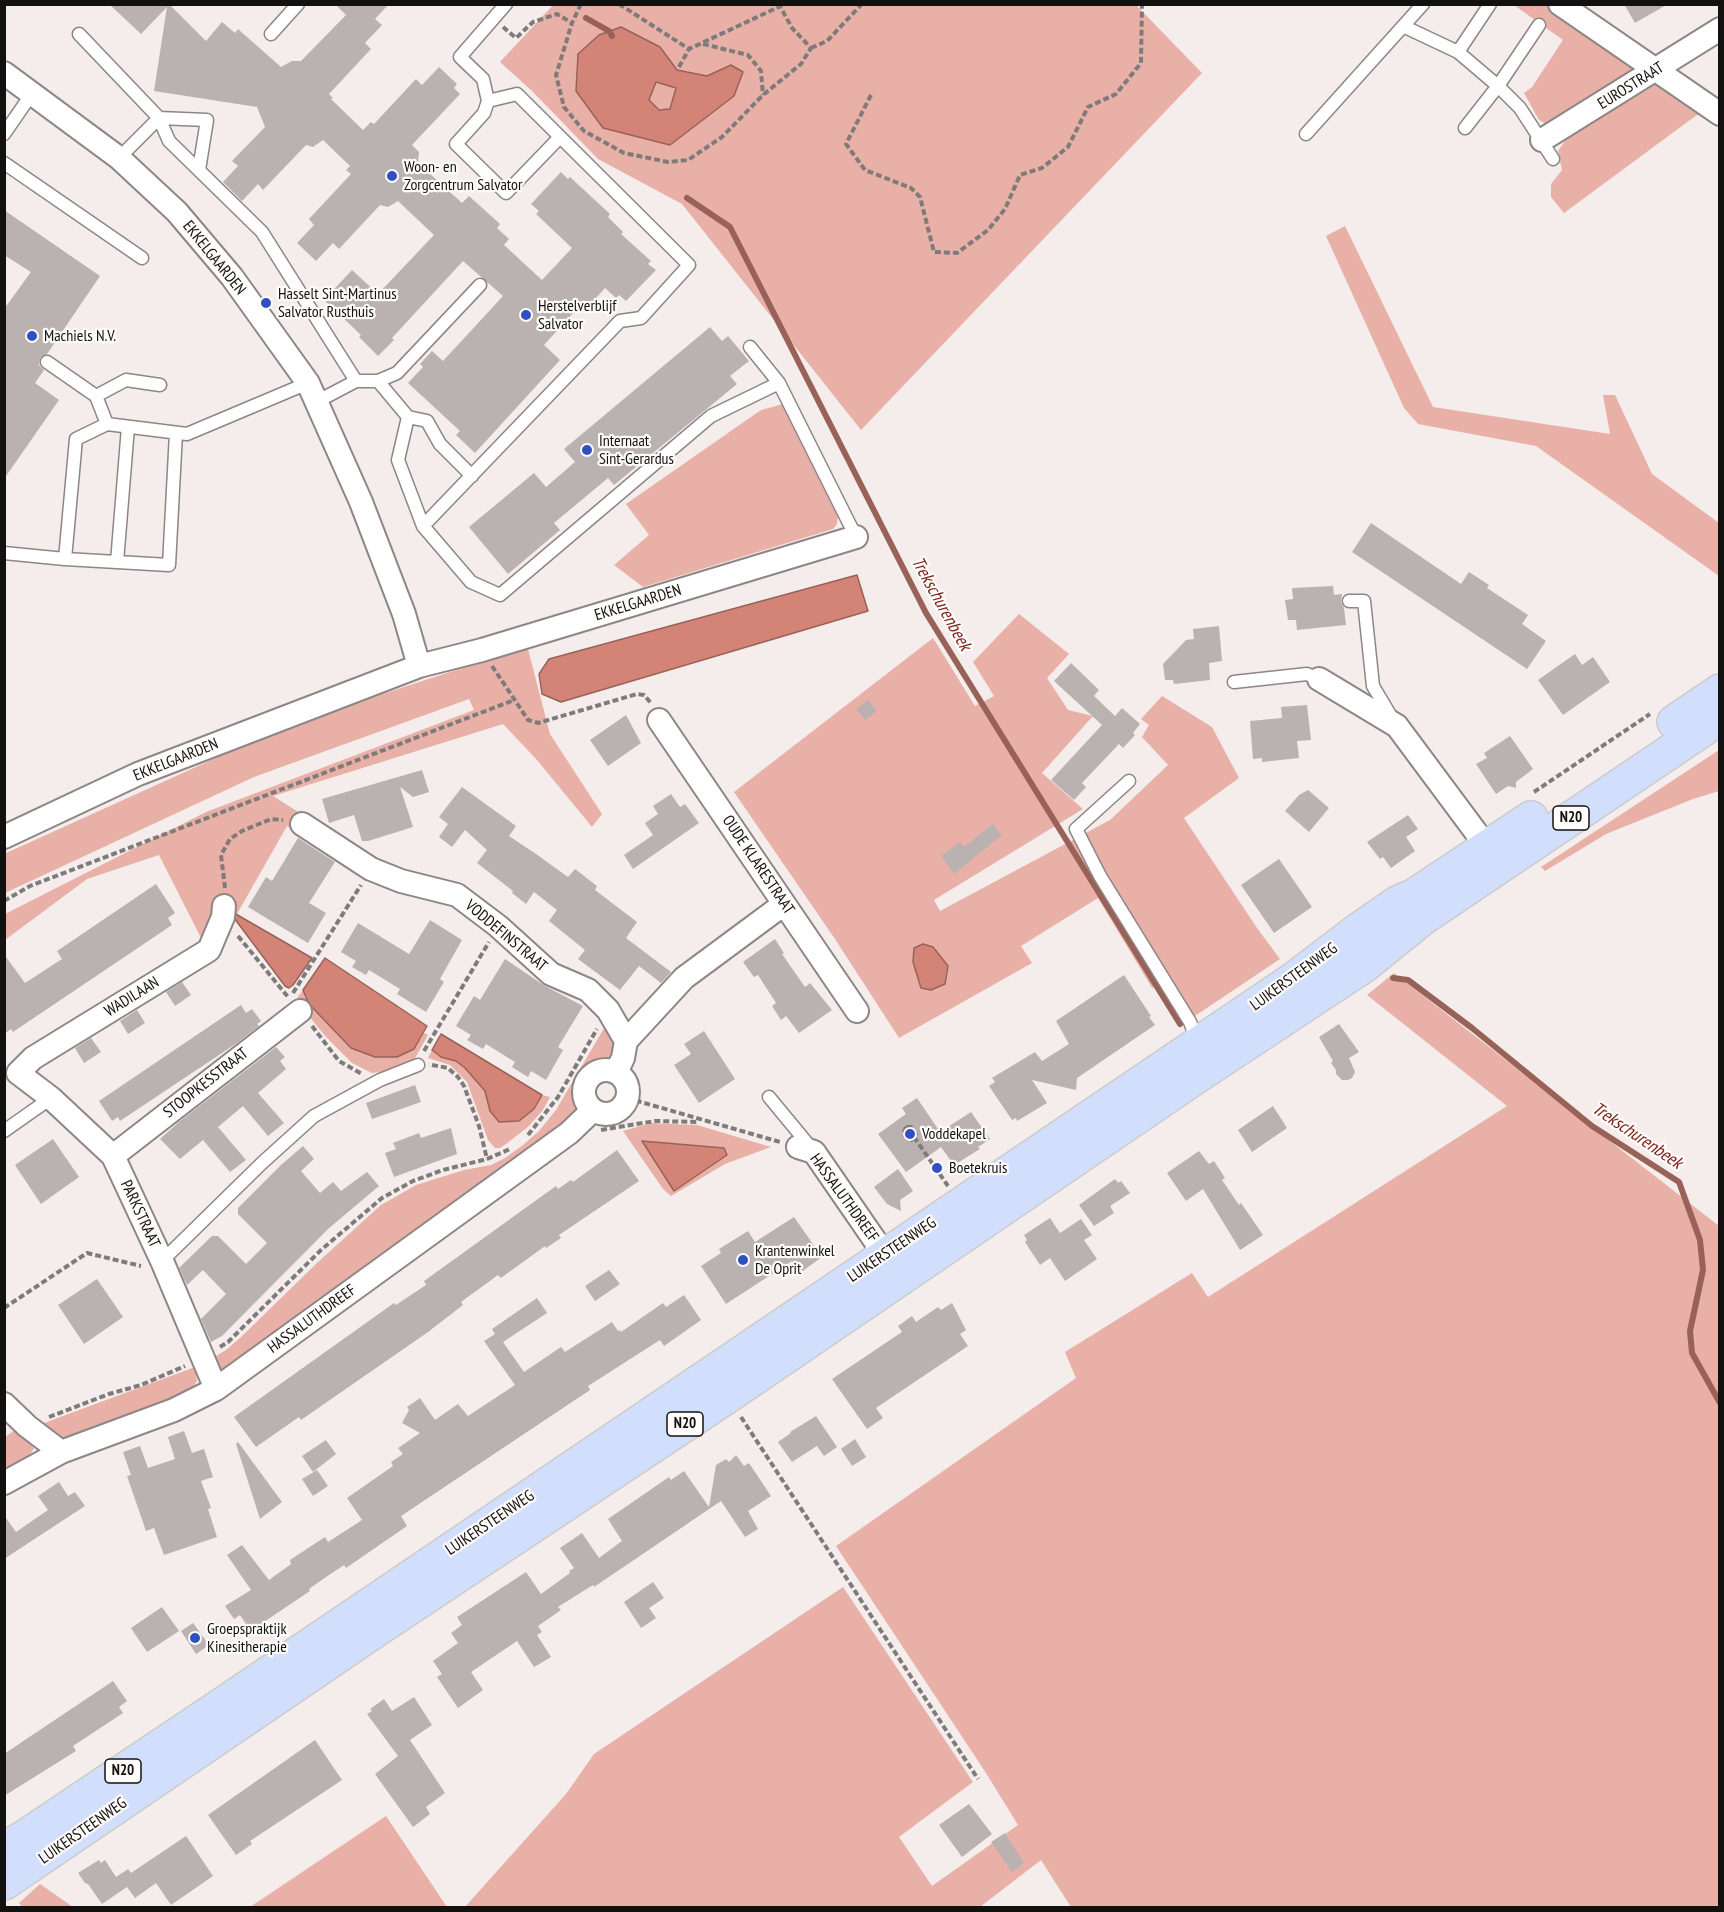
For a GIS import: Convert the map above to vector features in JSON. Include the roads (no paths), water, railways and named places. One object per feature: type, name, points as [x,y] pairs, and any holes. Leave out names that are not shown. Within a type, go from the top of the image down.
[{"type":"main road","name":"LUIKERSTEENWEG","points":[[4,1849],[27,1836],[220,1706],[1292,981],[1377,916],[1397,903],[1415,896],[1719,691]]},
{"type":"main road","name":"LUIKERSTEENWEG","points":[[4,1883],[1365,965],[1423,918],[1719,718]]},
{"type":"street","points":[[1560,4],[1719,114]]},
{"type":"street","name":"EUROSTRAAT","points":[[1547,150],[1656,70],[1719,29]]},
{"type":"street","name":"EKKELGAARDEN","points":[[4,73],[33,92],[119,158],[177,212],[232,277],[312,393],[361,502],[404,614],[419,666]]},
{"type":"street","name":"EKKELGAARDEN","points":[[4,837],[138,774],[419,666],[482,650],[856,537]]},
{"type":"street","points":[[1319,678],[1397,726],[1487,847]]},
{"type":"street","name":"OUDE KLARESTRAAT","points":[[659,720],[857,1011]]},
{"type":"street","name":"VODDEFINSTRAAT","points":[[302,824],[371,869],[401,881],[457,895],[498,926],[551,974],[588,990],[608,1010],[626,1041]]},
{"type":"street","points":[[616,1072],[623,1058],[626,1041],[684,978],[784,904]]},
{"type":"street","name":"WADILAAN","points":[[18,1073],[33,1058],[208,950],[223,917],[224,906]]},
{"type":"street","name":"STOOPKESSTRAAT","points":[[113,1156],[295,1005]]},
{"type":"street","points":[[601,1070],[616,1072],[627,1086],[627,1098],[624,1105],[613,1113],[606,1114],[593,1110],[585,1098],[585,1084],[589,1078],[601,1070]]},
{"type":"street","name":"PARKSTRAAT","points":[[18,1073],[51,1098],[113,1156],[162,1261],[216,1389]]},
{"type":"street","name":"HASSALUTHDREEF","points":[[4,1483],[61,1452],[174,1410],[216,1389],[569,1133],[593,1110]]},
{"type":"street","name":"HASSALUTHDREEF","points":[[806,1149],[885,1255]]},
{"type":"street","points":[[4,1404],[27,1426],[61,1452]]},
{"type":"lane","points":[[271,34],[298,4]]},
{"type":"lane","points":[[506,4],[460,57],[483,79],[488,101],[484,113],[456,144],[506,193],[560,137]]},
{"type":"lane","points":[[1306,134],[1405,27],[1423,4]]},
{"type":"lane","points":[[1458,52],[1490,4]]},
{"type":"lane","points":[[1465,128],[1498,86],[1539,25]]},
{"type":"lane","points":[[1405,27],[1458,52],[1498,86],[1520,108],[1547,150]]},
{"type":"lane","points":[[79,34],[159,118],[169,141],[262,232],[356,381]]},
{"type":"lane","points":[[4,134],[33,92]]},
{"type":"lane","points":[[423,526],[620,321],[641,318],[690,265],[517,94],[488,101]]},
{"type":"lane","points":[[119,158],[159,118],[207,120],[199,170]]},
{"type":"lane","points":[[4,163],[142,258]]},
{"type":"lane","points":[[65,559],[76,439],[107,424],[187,434],[312,393],[356,381],[378,381],[397,373],[480,285]]},
{"type":"lane","points":[[750,347],[779,383],[856,537]]},
{"type":"lane","points":[[47,362],[96,396],[107,424]]},
{"type":"lane","points":[[96,396],[126,380],[160,385]]},
{"type":"lane","points":[[378,381],[408,417],[427,421],[440,444],[472,476]]},
{"type":"lane","points":[[408,417],[398,460],[423,526],[471,582],[500,595],[711,417],[779,383]]},
{"type":"lane","points":[[117,562],[128,427]]},
{"type":"lane","points":[[4,553],[168,565],[176,434]]},
{"type":"lane","points":[[1349,601],[1364,601],[1373,686],[1397,726]]},
{"type":"lane","points":[[1234,682],[1307,674],[1319,678]]},
{"type":"lane","points":[[1130,781],[1076,829],[1100,876],[1190,1022],[1198,1044]]},
{"type":"lane","points":[[162,1261],[262,1163],[314,1116],[380,1080],[418,1065]]},
{"type":"lane","points":[[769,1097],[806,1149]]},
{"type":"lane","points":[[4,1131],[51,1098]]},
{"type":"waterway","name":"Trekschurenbeek","points":[[586,18],[609,31],[612,36]]},
{"type":"waterway","name":"Trekschurenbeek","points":[[687,198],[730,227],[926,613],[1180,1024]]},
{"type":"waterway","name":"Trekschurenbeek","points":[[1393,978],[1408,980],[1472,1028],[1592,1126],[1679,1182],[1700,1240],[1703,1270],[1690,1331],[1692,1353],[1720,1403]]},
{"type":"place","name":"Woon- en Zorgcentrum Salvator","points":[[392,176]]},
{"type":"place","name":"Hasselt Sint-Martinus Salvator Rusthuis","points":[[266,303]]},
{"type":"place","name":"Herstelverblijf Salvator","points":[[526,315]]},
{"type":"place","name":"Machiels N.V.","points":[[32,336]]},
{"type":"place","name":"Internaat Sint-Gerardus","points":[[587,450]]},
{"type":"place","name":"Voddekapel","points":[[910,1134]]},
{"type":"place","name":"Boetekruis","points":[[937,1168]]},
{"type":"place","name":"Krantenwinkel De Oprit","points":[[743,1260]]},
{"type":"place","name":"Groepspraktijk Kinesitherapie","points":[[195,1638]]}]
